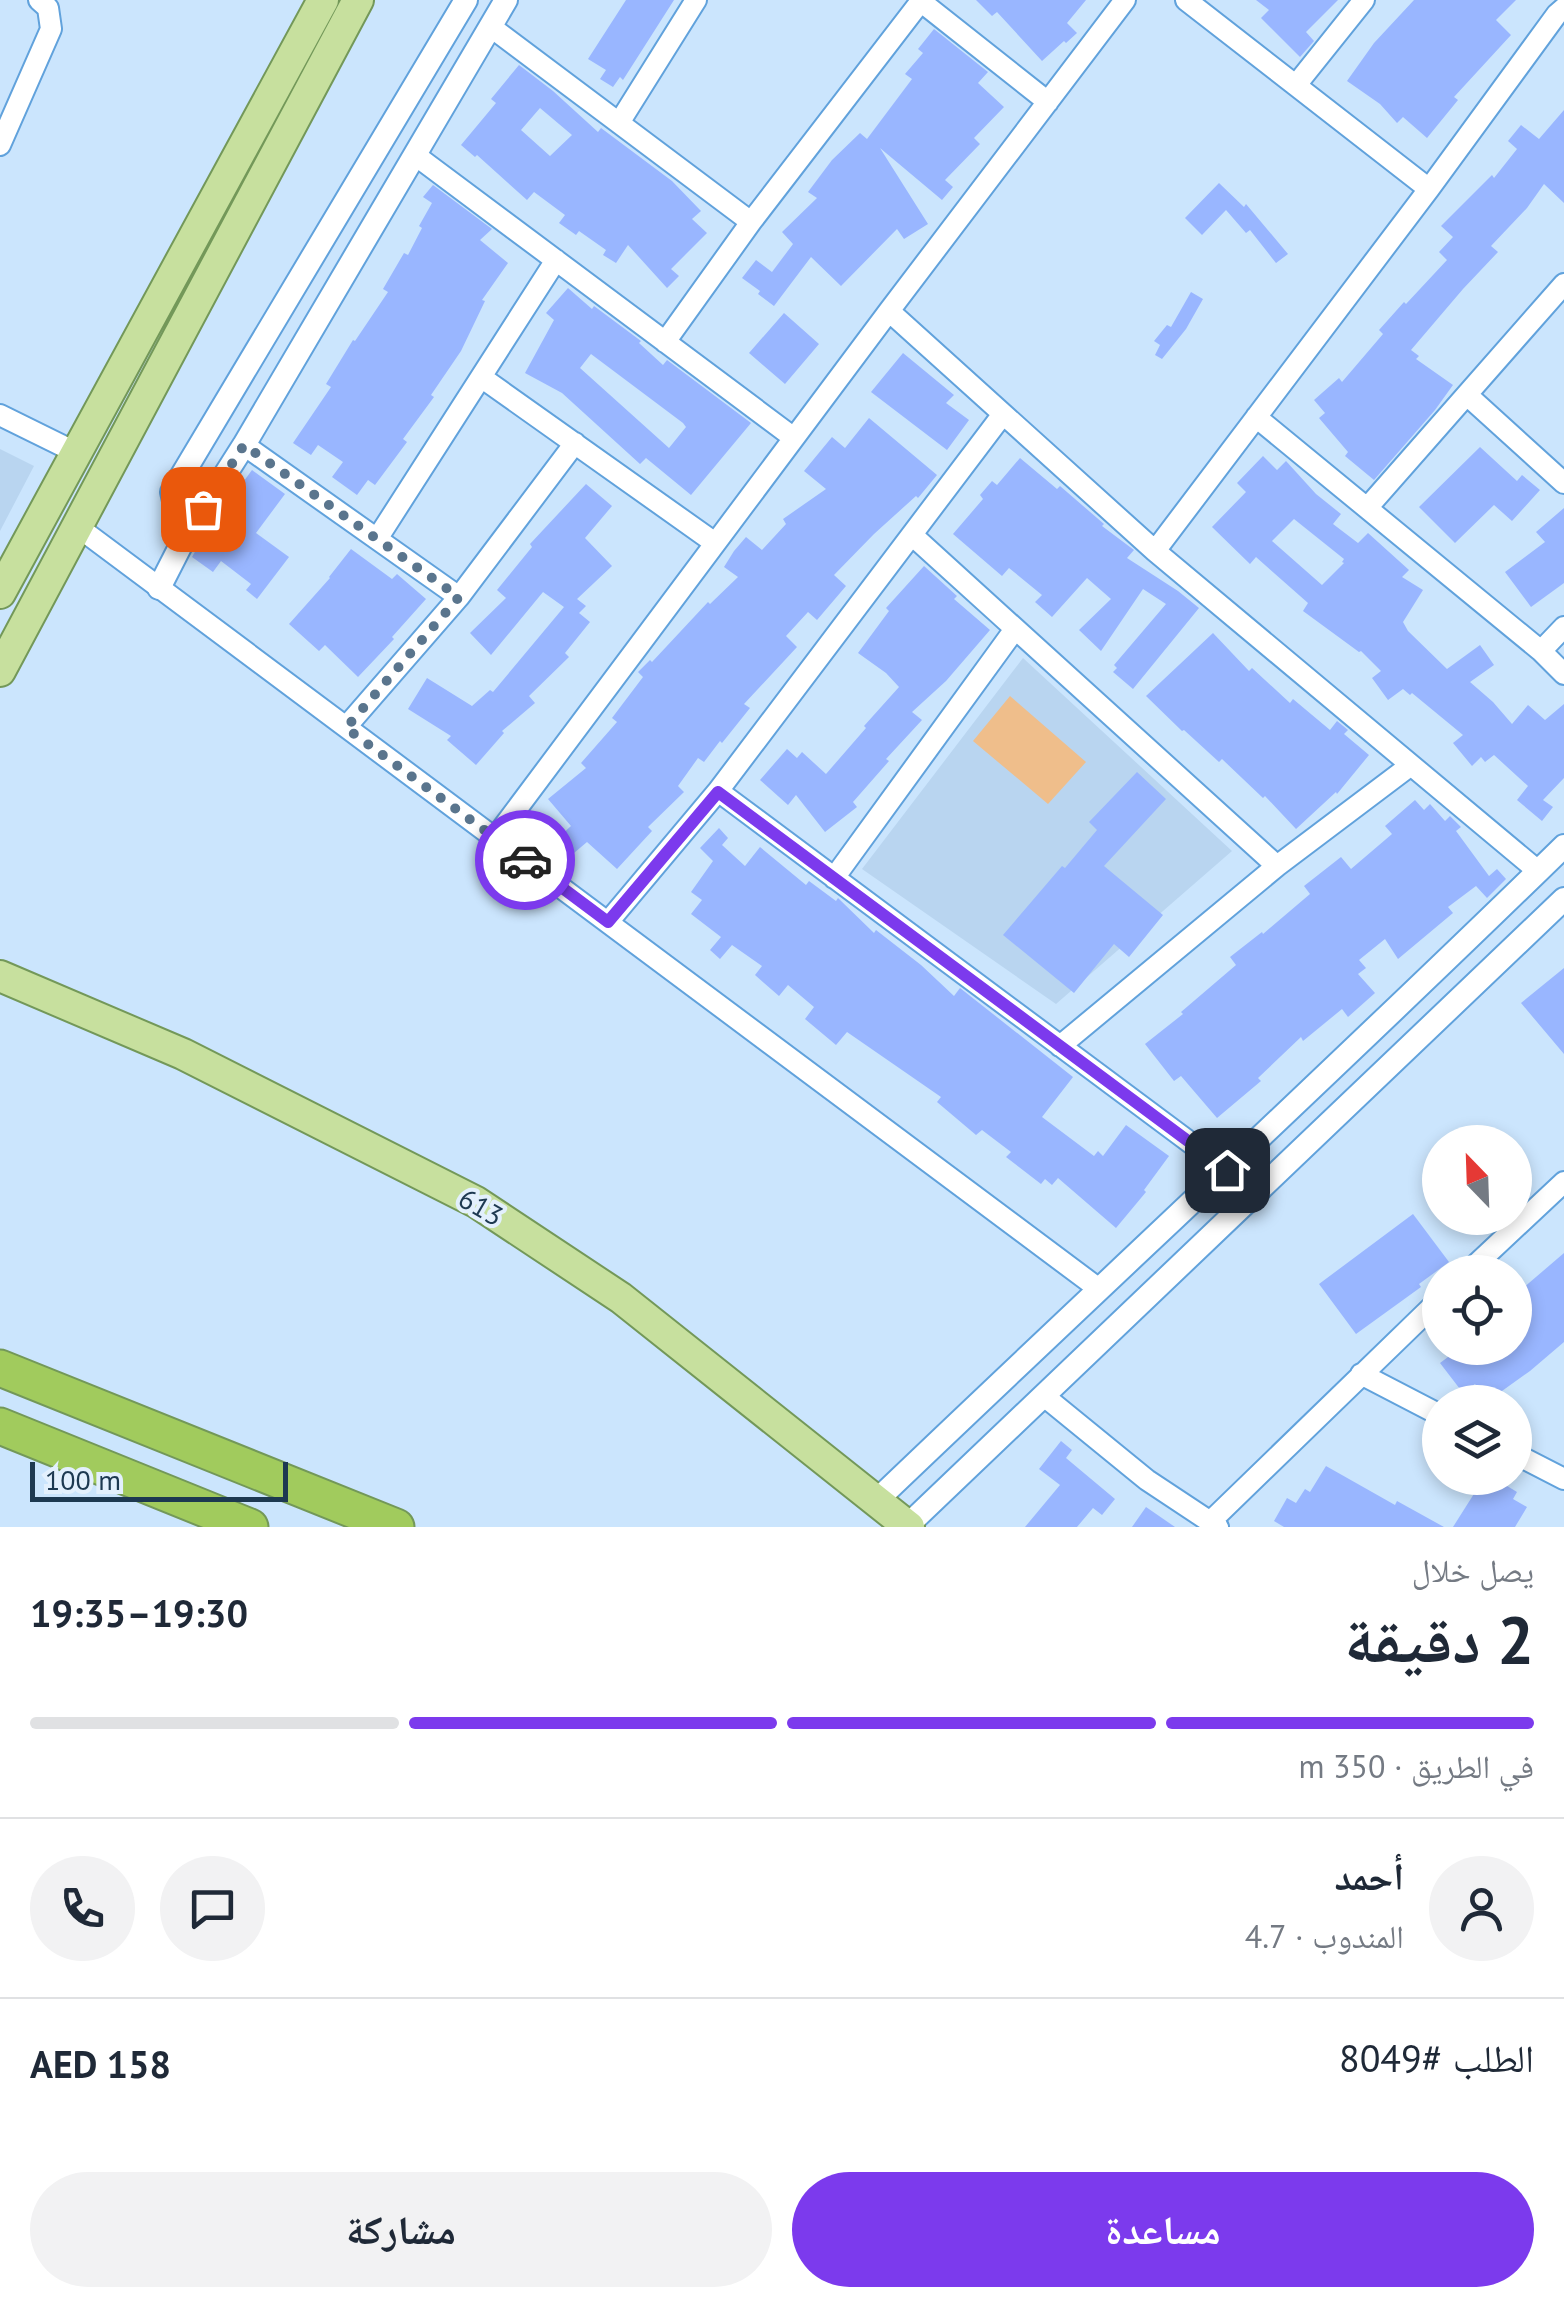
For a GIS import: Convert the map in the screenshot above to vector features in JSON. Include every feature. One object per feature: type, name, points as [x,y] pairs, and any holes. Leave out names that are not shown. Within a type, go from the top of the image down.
[{"type":"highway","points":[[0,1368],[396,1527]]},
{"type":"highway","points":[[0,1426],[250,1527]]},
{"type":"main road","points":[[0,593],[323,0]]},
{"type":"main road","points":[[0,671],[358,0]]},
{"type":"main road","name":"613","points":[[0,976],[183,1054],[476,1202],[621,1298],[908,1526]]},
{"type":"street","points":[[0,145],[51,29],[48,8],[38,0]]},
{"type":"street","points":[[182,541],[172,492],[466,0]]},
{"type":"street","points":[[159,588],[182,541],[244,445],[506,0]]},
{"type":"street","points":[[620,123],[696,0]]},
{"type":"street","points":[[495,838],[1126,0]]},
{"type":"street","points":[[1186,0],[1429,189]]},
{"type":"street","points":[[1296,85],[1364,0]]},
{"type":"street","points":[[665,342],[920,1],[1048,102]]},
{"type":"street","points":[[1155,551],[1562,16]]},
{"type":"street","points":[[490,27],[751,222]]},
{"type":"street","points":[[414,156],[794,438]]},
{"type":"street","points":[[377,539],[556,260]]},
{"type":"street","points":[[1367,508],[1564,284]]},
{"type":"street","points":[[889,312],[1155,551],[1538,871]]},
{"type":"street","points":[[481,378],[716,544]]},
{"type":"street","points":[[1466,395],[1564,483]]},
{"type":"street","points":[[608,922],[718,792],[1003,414]]},
{"type":"street","points":[[0,415],[75,452]]},
{"type":"street","points":[[1256,418],[1564,674]]},
{"type":"street","points":[[346,728],[459,597],[575,444]]},
{"type":"street","points":[[244,445],[459,597]]},
{"type":"street","points":[[78,527],[1099,1289]]},
{"type":"street","points":[[912,535],[1277,866]]},
{"type":"street","points":[[1541,652],[1564,627]]},
{"type":"street","points":[[834,878],[1016,629]]},
{"type":"street","points":[[1060,1046],[1277,866],[1411,765]]},
{"type":"street","points":[[718,792],[1227,1170]]},
{"type":"street","points":[[876,1501],[1564,846]]},
{"type":"street","points":[[908,1526],[1564,899]]},
{"type":"street","points":[[1486,1255],[1564,1182]]},
{"type":"street","points":[[1044,1396],[1147,1480],[1214,1524],[1422,1316]]},
{"type":"street","points":[[1362,1374],[1422,1406]]},
{"type":"street","points":[[1532,1461],[1560,1472]]},
{"type":"shaded area","points":[[0,449],[34,466],[0,531]]},
{"type":"shaded area","points":[[1023,658],[1232,851],[1056,1004],[862,869]]},
{"type":"shaded area","points":[[1010,696],[1086,762],[1048,804],[973,741]]},
{"type":"building","points":[[626,0],[674,0],[623,80],[620,77],[613,87],[600,79],[606,70],[588,59]]},
{"type":"building","points":[[976,0],[1086,0],[1067,23],[1077,33],[1042,61],[997,12],[992,16]]},
{"type":"building","points":[[1256,0],[1338,0],[1306,32],[1314,41],[1300,57],[1261,18],[1269,10]]},
{"type":"building","points":[[1414,0],[1516,0],[1496,20],[1511,35],[1454,97],[1458,100],[1427,138],[1403,117],[1397,123],[1380,104],[1347,81],[1374,43]]},
{"type":"building","points":[[934,29],[988,72],[978,83],[1004,107],[974,138],[980,144],[945,180],[953,187],[942,200],[880,148],[928,224],[904,239],[897,229],[841,286],[811,257],[774,306],[742,278],[756,260],[772,272],[793,244],[782,232],[817,198],[808,192],[832,160],[860,133],[867,139],[912,79],[905,74],[923,53],[918,49]]},
{"type":"building","points":[[519,65],[598,132],[601,128],[672,181],[701,211],[692,219],[707,233],[671,269],[679,276],[667,288],[628,245],[616,263],[603,255],[606,250],[579,231],[576,235],[559,223],[565,215],[534,192],[527,200],[461,145],[496,103],[491,99]],"holes":[[[540,108],[572,135],[550,156],[521,130]]]},
{"type":"building","points":[[1564,110],[1564,203],[1544,184],[1491,246],[1498,252],[1411,350],[1419,356],[1416,359],[1453,385],[1374,480],[1345,456],[1348,452],[1319,418],[1325,413],[1314,400],[1339,378],[1342,382],[1383,334],[1379,330],[1447,260],[1439,252],[1453,237],[1441,226],[1492,175],[1494,178],[1517,149],[1508,141],[1521,125],[1539,139]]},
{"type":"building","points":[[1219,183],[1244,207],[1246,204],[1288,254],[1276,263],[1250,230],[1246,233],[1226,210],[1202,235],[1185,218]]},
{"type":"building","points":[[433,185],[492,229],[480,240],[508,263],[482,300],[485,301],[461,351],[431,395],[434,397],[403,439],[407,442],[375,485],[368,480],[357,495],[332,477],[343,462],[318,445],[311,455],[293,443],[331,387],[326,384],[353,340],[388,292],[383,289],[422,228],[419,226],[432,203],[423,197]]},
{"type":"building","points":[[568,288],[641,341],[663,365],[667,360],[751,423],[691,495],[646,458],[640,464],[562,393],[525,373],[554,320],[546,313]],"holes":[[[591,354],[686,427],[669,448],[580,368]]]},
{"type":"building","points":[[1191,292],[1203,299],[1162,359],[1155,355],[1160,345],[1154,341],[1167,325],[1171,327]]},
{"type":"building","points":[[784,313],[819,344],[785,384],[749,353]]},
{"type":"building","points":[[903,353],[954,395],[946,403],[969,420],[947,450],[871,392]]},
{"type":"building","points":[[869,418],[937,475],[918,498],[874,534],[834,575],[846,586],[817,620],[808,612],[786,636],[797,647],[744,704],[750,708],[722,743],[704,762],[698,758],[678,786],[684,792],[648,827],[652,831],[617,869],[587,842],[574,853],[560,836],[571,826],[548,799],[586,768],[581,763],[617,722],[612,718],[643,677],[638,672],[738,577],[724,567],[734,551],[746,537],[762,550],[786,524],[783,519],[826,489],[804,471],[832,437],[845,448]]},
{"type":"building","points":[[1480,447],[1517,481],[1522,475],[1540,490],[1512,521],[1494,505],[1455,543],[1419,507]]},
{"type":"building","points":[[1263,456],[1277,470],[1286,461],[1341,514],[1333,524],[1358,543],[1368,533],[1409,570],[1402,577],[1423,590],[1403,622],[1447,669],[1480,645],[1494,665],[1470,682],[1512,724],[1528,705],[1545,720],[1564,704],[1564,778],[1543,800],[1553,807],[1542,821],[1517,800],[1528,786],[1494,755],[1485,762],[1481,757],[1472,766],[1453,743],[1463,735],[1412,693],[1403,689],[1388,700],[1372,678],[1381,671],[1361,651],[1303,611],[1308,603],[1256,557],[1250,564],[1212,527],[1246,492],[1237,483]],"holes":[[[1294,519],[1344,559],[1322,585],[1272,541]]]},
{"type":"building","points":[[1020,458],[1057,489],[1060,486],[1134,550],[1127,558],[1199,608],[1133,689],[1113,672],[1117,668],[1114,665],[1166,604],[1143,589],[1101,651],[1079,630],[1111,599],[1087,578],[1052,617],[1035,602],[1042,595],[1009,568],[1002,576],[953,534],[983,499],[980,495],[992,481],[997,485]]},
{"type":"building","points":[[252,470],[285,494],[256,533],[289,557],[257,599],[246,590],[251,584],[221,561],[213,572],[192,557]]},
{"type":"building","points":[[586,484],[612,506],[585,538],[612,566],[577,599],[586,606],[579,613],[590,622],[565,653],[569,657],[529,696],[535,703],[502,731],[476,765],[447,740],[451,736],[408,709],[427,678],[472,706],[490,690],[493,692],[564,607],[543,592],[491,655],[470,633],[506,598],[497,590],[532,547],[530,544]]},
{"type":"building","points":[[1564,508],[1564,583],[1531,607],[1505,572],[1545,542],[1536,532]]},
{"type":"building","points":[[351,549],[392,579],[397,574],[426,599],[358,677],[325,645],[319,651],[289,624]]},
{"type":"building","points":[[924,566],[990,630],[946,681],[912,712],[922,720],[853,802],[857,807],[825,832],[796,795],[788,805],[760,780],[787,749],[797,758],[802,752],[826,774],[899,687],[858,653],[889,611],[886,608]]},
{"type":"building","points":[[1213,633],[1249,671],[1252,668],[1290,703],[1293,699],[1330,730],[1337,721],[1348,730],[1344,734],[1369,755],[1337,794],[1296,829],[1265,796],[1182,731],[1146,696]]},
{"type":"building","points":[[1137,772],[1166,799],[1104,866],[1163,915],[1129,957],[1114,944],[1074,993],[1003,935],[1097,830],[1089,822]]},
{"type":"building","points":[[1415,800],[1424,810],[1430,804],[1445,821],[1450,816],[1461,827],[1456,831],[1489,876],[1497,869],[1506,879],[1487,898],[1476,886],[1448,907],[1453,913],[1398,959],[1385,939],[1359,960],[1366,968],[1358,974],[1375,993],[1348,1017],[1342,1009],[1303,1041],[1301,1037],[1258,1078],[1261,1081],[1217,1118],[1181,1076],[1174,1081],[1145,1044],[1236,965],[1230,957],[1310,894],[1304,886],[1341,857],[1351,869],[1392,834],[1385,826]]},
{"type":"building","points":[[719,828],[728,838],[722,845],[745,866],[760,847],[806,885],[809,881],[836,901],[838,898],[874,933],[876,930],[921,965],[954,996],[960,988],[1073,1077],[1042,1117],[1094,1156],[1098,1151],[1103,1156],[1126,1125],[1169,1156],[1116,1228],[1058,1178],[1052,1185],[1045,1179],[1041,1184],[1006,1157],[1011,1152],[982,1130],[976,1135],[937,1102],[941,1097],[847,1032],[836,1045],[805,1019],[814,1007],[788,985],[779,996],[755,975],[762,966],[732,945],[720,959],[710,950],[721,937],[691,914],[702,900],[691,892],[713,861],[700,848]]},
{"type":"building","points":[[1564,968],[1564,1054],[1521,1003]]},
{"type":"building","points":[[1413,1214],[1422,1226],[1422,1235],[1429,1235],[1444,1255],[1422,1255],[1421,1287],[1356,1334],[1319,1284]]},
{"type":"building","points":[[1564,1253],[1564,1342],[1510,1385],[1457,1385],[1442,1365],[1532,1365],[1532,1280]]},
{"type":"building","points":[[1061,1441],[1072,1450],[1066,1458],[1115,1499],[1102,1515],[1093,1508],[1077,1527],[1025,1527],[1060,1485],[1039,1469]]},
{"type":"building","points":[[1326,1466],[1444,1527],[1284,1527],[1274,1521],[1287,1498],[1296,1503],[1305,1489],[1310,1492]]},
{"type":"building","points":[[1473,1495],[1515,1495],[1513,1499],[1527,1507],[1515,1527],[1453,1527]]},
{"type":"building","points":[[1146,1507],[1175,1527],[1132,1527]]},
{"type":"way so far","points":[[203,509],[244,445],[459,597],[346,728],[525,860]]},
{"type":"route","points":[[525,860],[608,922],[718,792],[1227,1170]]}]
